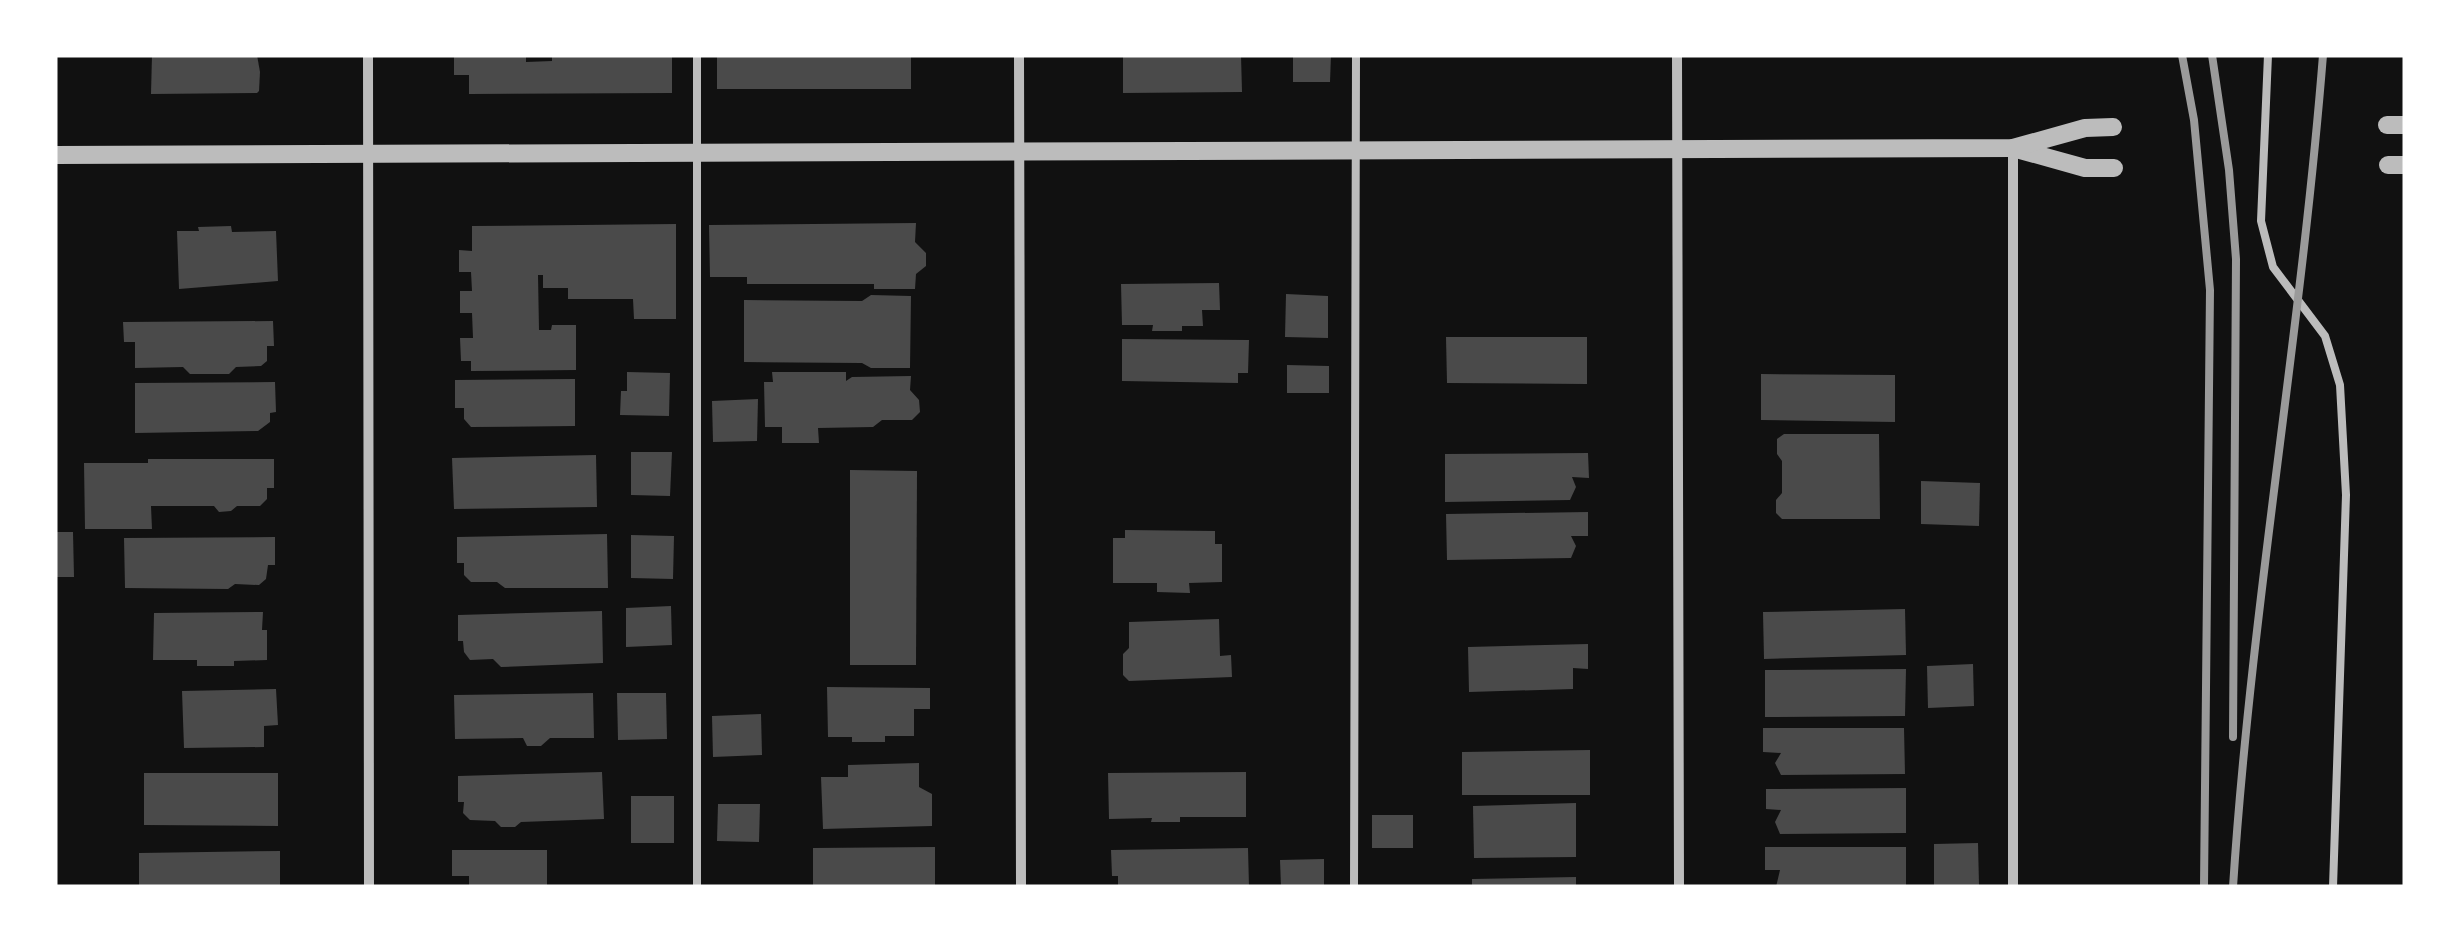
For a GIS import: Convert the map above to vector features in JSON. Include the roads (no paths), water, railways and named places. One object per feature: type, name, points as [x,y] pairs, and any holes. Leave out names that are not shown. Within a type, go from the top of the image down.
[{"type":"street","points":[[368,55],[369,887]]},
{"type":"street","points":[[1019,55],[1020,887]]},
{"type":"street","points":[[1677,55],[1678,887]]},
{"type":"street","points":[[55,155],[2013,148],[2085,128],[2114,127]]},
{"type":"street","points":[[2013,148],[2086,168],[2114,168]]},
{"type":"street","points":[[2013,148],[2013,887]]},
{"type":"lane","points":[[697,55],[697,887]]},
{"type":"lane","points":[[1354,887],[1356,55]]},
{"type":"lane","points":[[2268,55],[2261,221],[2273,267],[2325,336],[2340,384],[2346,495],[2333,887]]},
{"type":"railway","points":[[2182,55],[2194,120],[2210,290],[2204,887]]},
{"type":"railway","points":[[2212,55],[2229,170],[2236,259],[2233,737]]},
{"type":"railway","points":[[2233,887],[2252,679],[2323,55]]}]
